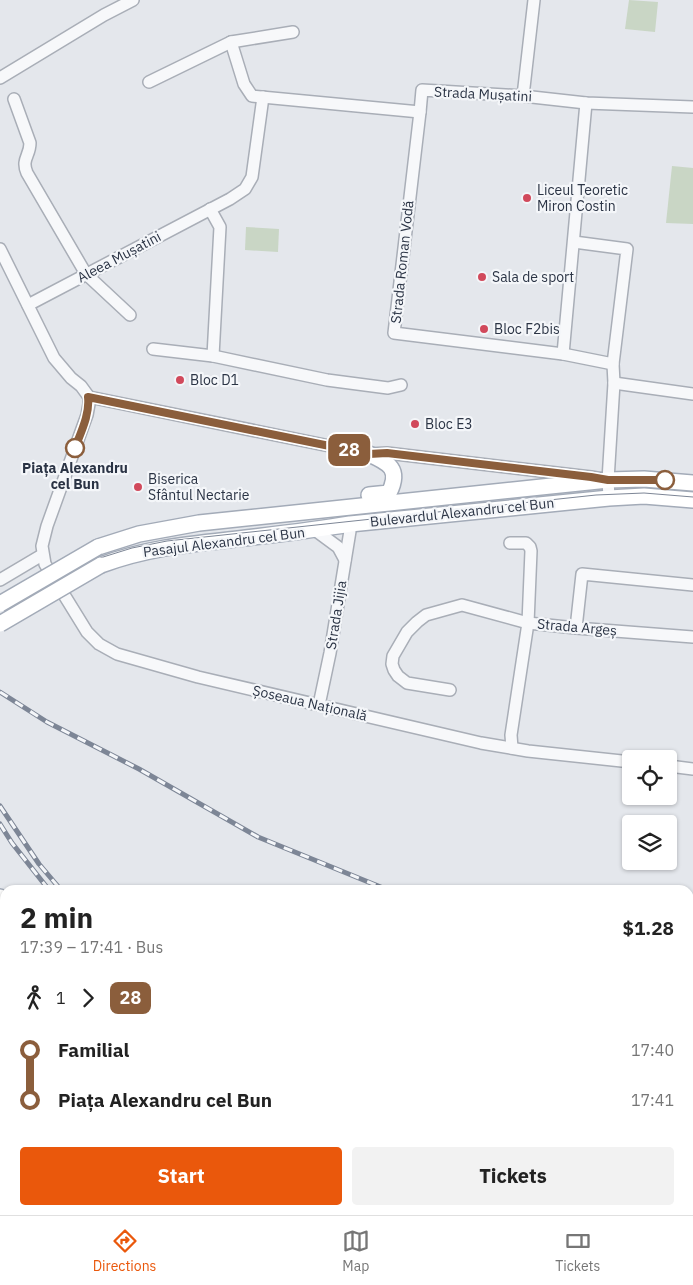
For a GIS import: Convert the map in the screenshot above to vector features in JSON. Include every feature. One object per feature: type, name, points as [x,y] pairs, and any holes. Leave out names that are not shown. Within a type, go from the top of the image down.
[{"type":"main road","points":[[315,510],[328,501],[389,493],[394,483],[393,469],[386,461],[369,454]]},
{"type":"main road","name":"Bulevardul Alexandru cel Bun","points":[[315,510],[608,480],[693,483]]},
{"type":"main road","name":"Bulevardul Alexandru cel Bun","points":[[315,530],[350,524],[609,498],[644,496],[693,500]]},
{"type":"main road","name":"Pasajul Alexandru cel Bun","points":[[0,604],[98,548],[139,534],[199,523],[315,510]]},
{"type":"main road","name":"Pasajul Alexandru cel Bun","points":[[0,624],[101,565],[127,555],[162,547],[315,530]]},
{"type":"street","points":[[0,78],[104,15],[133,0]]},
{"type":"street","points":[[523,96],[534,0]]},
{"type":"street","points":[[148,82],[231,42],[293,32]]},
{"type":"street","points":[[231,42],[247,91],[252,96],[263,98]]},
{"type":"street","name":"Strada Mușatini","points":[[263,98],[420,112],[422,90],[523,96],[586,103],[693,107]]},
{"type":"street","name":"Aleea Mușatini","points":[[28,305],[230,199],[245,189],[252,177],[263,98]]},
{"type":"street","points":[[14,99],[30,143],[25,166],[86,274],[130,315]]},
{"type":"street","points":[[563,354],[586,103]]},
{"type":"street","name":"Strada Roman Vodă","points":[[420,112],[394,333],[563,354],[613,364]]},
{"type":"street","points":[[210,208],[220,227],[213,356]]},
{"type":"street","points":[[574,242],[627,250],[613,364],[614,383],[608,480],[609,498]]},
{"type":"street","points":[[0,249],[54,358],[70,378],[81,386],[88,397],[89,404],[87,415],[47,526],[42,546],[42,555],[0,580]]},
{"type":"street","points":[[153,348],[213,356],[327,380],[388,388],[401,385]]},
{"type":"street","points":[[614,383],[693,394]]},
{"type":"street","name":"Bulevardul Alexandru cel Bun","points":[[88,397],[369,454],[387,453],[608,480]]},
{"type":"street","name":"Strada Jijia","points":[[319,705],[330,653],[350,524]]},
{"type":"street","points":[[315,530],[338,547],[345,560]]},
{"type":"street","points":[[450,690],[407,683],[394,670],[392,664],[393,656],[407,632],[426,615],[462,605],[528,623],[531,551],[530,547],[526,544],[510,542]]},
{"type":"street","name":"Șoseaua Națională","points":[[42,555],[45,564],[87,632],[99,644],[117,654],[198,677],[481,743],[622,761]]},
{"type":"street","points":[[576,628],[582,574],[693,585]]},
{"type":"street","name":"Strada Argeș","points":[[512,748],[510,736],[528,623],[693,637]]},
{"type":"street","points":[[677,767],[693,769]]},
{"type":"green space","points":[[629,0],[658,2],[655,32],[625,29]]},
{"type":"green space","points":[[672,166],[693,168],[693,224],[666,223]]},
{"type":"green space","points":[[246,227],[279,229],[278,252],[245,250]]},
{"type":"tram line","points":[[0,617],[100,558],[132,548],[167,541],[596,495],[644,493],[693,497]]},
{"type":"railway","points":[[0,692],[47,722],[139,769],[258,837],[376,885]]},
{"type":"railway","points":[[0,806],[39,864],[57,885]]},
{"type":"railway","points":[[0,824],[12,843],[45,885]]},
{"type":"bus line","name":"28","points":[[75,448],[87,415],[88,397],[369,454],[387,453],[608,480],[665,480]]},
{"type":"place","name":"Liceul Teoretic Miron Costin","points":[[527,198]]},
{"type":"place","name":"Sala de sport","points":[[482,277]]},
{"type":"place","name":"Bloc F2bis","points":[[484,329]]},
{"type":"place","name":"Bloc D1","points":[[180,380]]},
{"type":"place","name":"Bloc E3","points":[[415,424]]},
{"type":"place","name":"Piața Alexandru cel Bun","points":[[75,448]]},
{"type":"place","name":"Biserica Sfântul Nectarie","points":[[138,487]]}]
